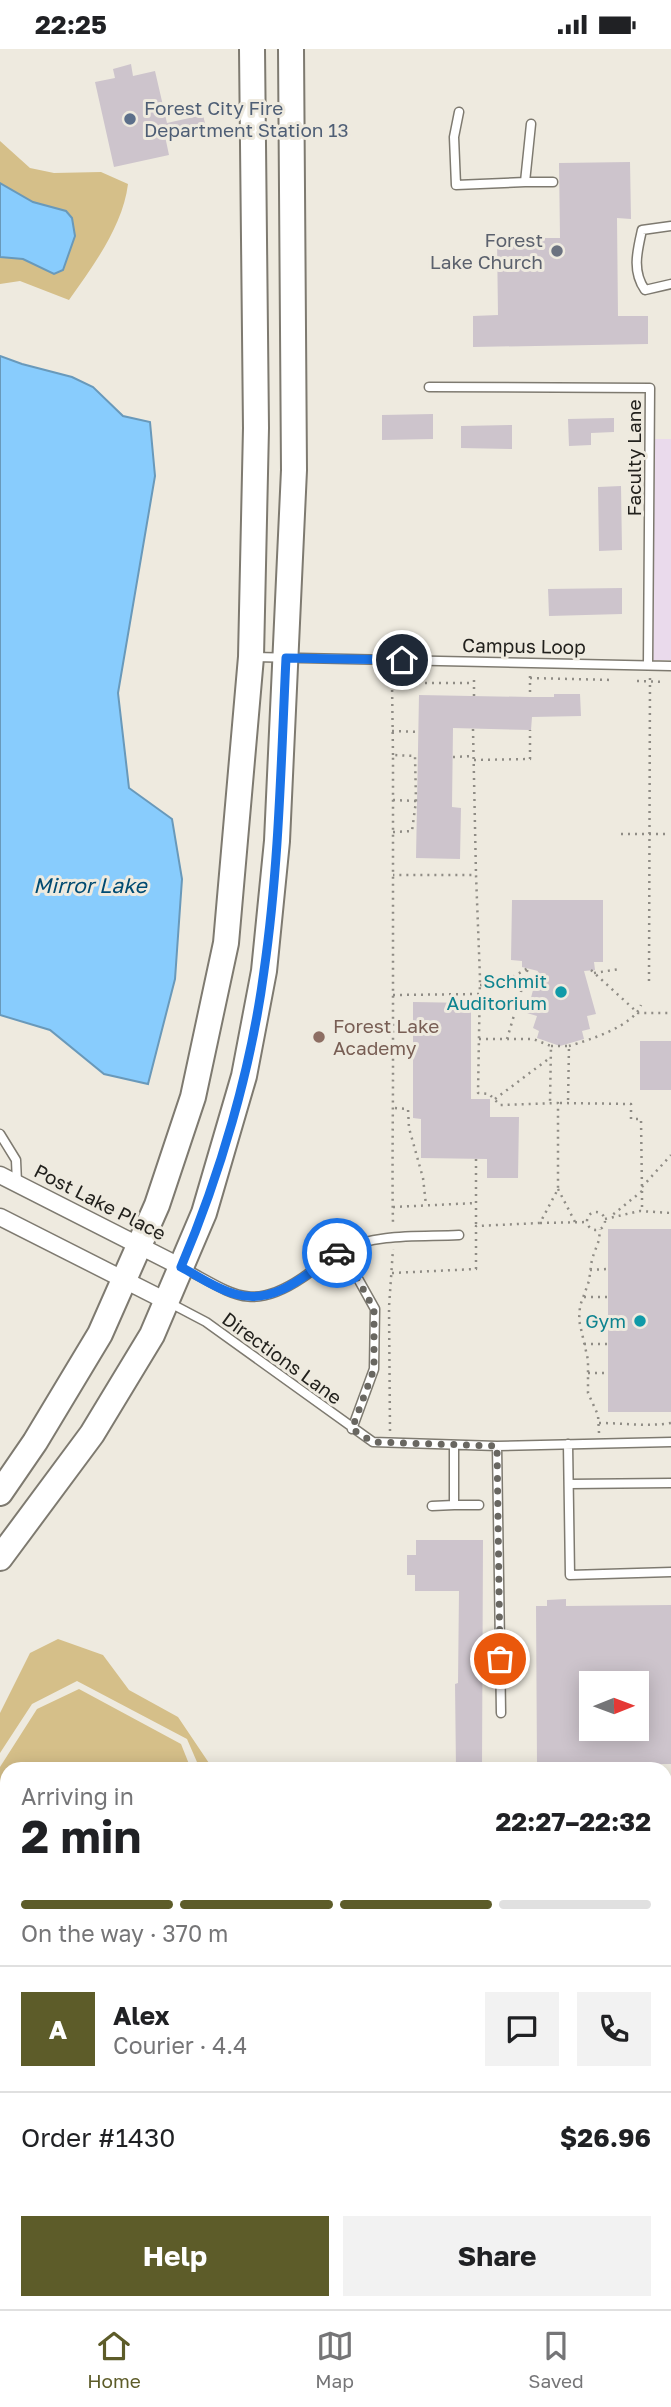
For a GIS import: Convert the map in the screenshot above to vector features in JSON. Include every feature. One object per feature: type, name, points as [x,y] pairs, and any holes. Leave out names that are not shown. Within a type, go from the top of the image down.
[{"type":"main road","points":[[0,1493],[35,1442],[100,1334],[157,1205],[193,1097],[226,943],[251,657],[256,428],[252,49]]},
{"type":"main road","points":[[0,1558],[93,1434],[152,1335],[204,1213],[244,1076],[264,971],[277,841],[286,658],[294,470],[291,49]]},
{"type":"street","name":"Post Lake Place","points":[[0,1175],[181,1267]]},
{"type":"street","points":[[0,1217],[166,1301]]},
{"type":"lane","points":[[458,112],[454,137],[456,185],[553,182]]},
{"type":"lane","points":[[525,182],[531,124]]},
{"type":"lane","points":[[671,226],[642,230],[636,255],[637,279],[645,290],[671,284]]},
{"type":"lane","name":"Faculty Lane","points":[[429,387],[650,388],[648,664]]},
{"type":"lane","name":"Campus Loop","points":[[251,657],[671,666]]},
{"type":"lane","points":[[0,1134],[16,1160],[17,1183]]},
{"type":"lane","points":[[181,1267],[234,1294],[259,1298],[285,1289],[342,1250],[375,1240],[459,1235]]},
{"type":"lane","points":[[342,1250],[374,1309],[374,1369],[352,1429]]},
{"type":"lane","name":"Directions Lane","points":[[166,1301],[206,1322],[373,1442],[497,1446],[671,1441]]},
{"type":"lane","points":[[568,1444],[570,1575],[671,1573]]},
{"type":"lane","points":[[454,1445],[454,1505]]},
{"type":"lane","points":[[497,1446],[501,1713]]},
{"type":"lane","points":[[569,1484],[671,1483]]},
{"type":"lane","points":[[432,1506],[479,1505]]},
{"type":"path","points":[[648,664],[649,981]]},
{"type":"path","points":[[474,674],[474,696]]},
{"type":"path","points":[[530,697],[530,676],[613,680]]},
{"type":"path","points":[[637,681],[664,682]]},
{"type":"path","points":[[393,1227],[392,683],[474,683]]},
{"type":"path","points":[[474,729],[480,985],[478,1093],[489,1094],[500,1105],[631,1104],[631,1119],[641,1119],[642,1211]]},
{"type":"path","points":[[453,757],[530,759],[530,730]]},
{"type":"path","points":[[392,731],[419,732]]},
{"type":"path","points":[[393,755],[415,756],[416,801],[412,831],[393,832]]},
{"type":"path","points":[[393,800],[416,801]]},
{"type":"path","points":[[621,834],[670,834]]},
{"type":"path","points":[[393,875],[476,875]]},
{"type":"path","points":[[480,985],[499,985],[528,968],[507,1039]]},
{"type":"path","points":[[620,969],[593,972],[638,1013]]},
{"type":"path","points":[[393,995],[480,995]]},
{"type":"path","points":[[638,1013],[641,1005]]},
{"type":"path","points":[[479,1039],[533,1039],[551,1046],[569,1046],[597,1038],[638,1013],[671,1013]]},
{"type":"path","points":[[550,1103],[551,1046]]},
{"type":"path","points":[[568,1103],[569,1046]]},
{"type":"path","points":[[495,1099],[551,1057]]},
{"type":"path","points":[[558,1103],[558,1189],[575,1222]]},
{"type":"path","points":[[393,1108],[408,1109],[409,1128],[421,1166],[426,1205]]},
{"type":"path","points":[[610,1217],[642,1189],[671,1156]]},
{"type":"path","points":[[391,1273],[476,1269],[476,1159]]},
{"type":"path","points":[[540,1223],[558,1189]]},
{"type":"path","points":[[393,1207],[476,1203]]},
{"type":"path","points":[[599,1443],[599,1423],[588,1394],[588,1373],[579,1321],[600,1229],[605,1219],[610,1217],[642,1211],[671,1213]]},
{"type":"path","points":[[600,1229],[592,1228],[588,1222],[589,1216],[597,1212],[605,1219]]},
{"type":"path","points":[[476,1226],[588,1222]]},
{"type":"path","points":[[390,1435],[389,1307],[394,1248]]},
{"type":"path","points":[[590,1270],[608,1269]]},
{"type":"path","points":[[584,1297],[608,1297]]},
{"type":"path","points":[[584,1344],[608,1344]]},
{"type":"path","points":[[588,1373],[608,1373]]},
{"type":"path","points":[[599,1423],[653,1426],[671,1423]]},
{"type":"shaded area","points":[[0,141],[30,168],[54,173],[101,172],[128,184],[125,200],[113,230],[69,300],[20,281],[0,284],[0,257],[23,259],[54,274],[63,270],[75,236],[72,218],[66,211],[33,202],[0,183]]},
{"type":"shaded area","points":[[655,439],[671,439],[671,660],[651,660]]},
{"type":"shaded area","points":[[58,1639],[103,1655],[129,1690],[178,1717],[208,1762],[197,1762],[187,1739],[77,1681],[32,1704],[0,1753],[0,1713],[30,1653]]},
{"type":"shaded area","points":[[79,1689],[181,1744],[188,1762],[3,1762],[37,1709]]},
{"type":"water","points":[[0,183],[33,202],[66,211],[72,218],[75,236],[63,270],[54,274],[23,259],[0,257]]},
{"type":"water","name":"Mirror Lake","points":[[0,356],[72,377],[93,387],[123,416],[150,422],[155,476],[118,693],[129,788],[172,819],[182,879],[175,979],[148,1084],[104,1074],[50,1030],[0,1015]]},
{"type":"building","points":[[131,64],[133,76],[155,71],[167,123],[203,115],[206,127],[165,136],[169,155],[114,167],[95,82],[115,78],[113,69]]},
{"type":"building","name":"Forest Lake Church","points":[[630,162],[631,219],[617,218],[618,316],[648,316],[648,344],[473,347],[473,316],[498,315],[497,238],[560,238],[559,163]]},
{"type":"building","points":[[433,414],[433,439],[382,440],[382,415]]},
{"type":"building","points":[[614,418],[614,432],[591,433],[591,445],[569,446],[568,419]]},
{"type":"building","points":[[512,425],[512,449],[461,448],[461,426]]},
{"type":"building","points":[[621,486],[622,550],[599,551],[598,487]]},
{"type":"building","points":[[622,588],[622,614],[549,616],[548,589]]},
{"type":"building","points":[[554,694],[580,694],[581,716],[532,717],[531,730],[453,728],[452,807],[461,808],[460,859],[416,858],[419,695],[554,697]]},
{"type":"building","name":"Schmit Auditorium","points":[[512,900],[603,900],[603,962],[594,962],[595,970],[584,971],[596,1014],[587,1016],[590,1029],[582,1031],[584,1039],[560,1046],[537,1038],[539,1031],[533,1028],[537,1016],[527,1013],[538,971],[522,967],[522,961],[511,960]]},
{"type":"building","points":[[413,1002],[471,1003],[471,1099],[490,1099],[490,1117],[519,1117],[518,1178],[487,1178],[487,1159],[421,1158],[421,1119],[413,1118]]},
{"type":"building","points":[[640,1041],[671,1041],[671,1090],[640,1090]]},
{"type":"building","name":"Gym","points":[[608,1229],[671,1229],[671,1412],[608,1412]]},
{"type":"building","points":[[416,1540],[483,1540],[482,1762],[456,1762],[455,1684],[458,1683],[459,1591],[415,1591],[415,1575],[407,1575],[407,1555],[416,1555]]},
{"type":"building","points":[[566,1599],[566,1606],[671,1605],[671,1762],[537,1762],[536,1606],[547,1606],[547,1600]]},
{"type":"way so far","points":[[337,1253],[342,1250],[374,1309],[374,1369],[352,1429],[373,1442],[497,1446],[500,1659]]},
{"type":"place","name":"Forest City Fire Department Station 13","points":[[130,119]]},
{"type":"place","name":"Forest Lake Church","points":[[557,251]]},
{"type":"place","name":"Schmit Auditorium","points":[[561,992]]},
{"type":"place","name":"Forest Lake Academy","points":[[319,1037]]},
{"type":"place","name":"Gym","points":[[640,1321]]},
{"type":"route","points":[[337,1253],[285,1289],[259,1298],[234,1294],[181,1267],[204,1213],[244,1076],[264,971],[277,841],[286,658],[402,660]]}]
